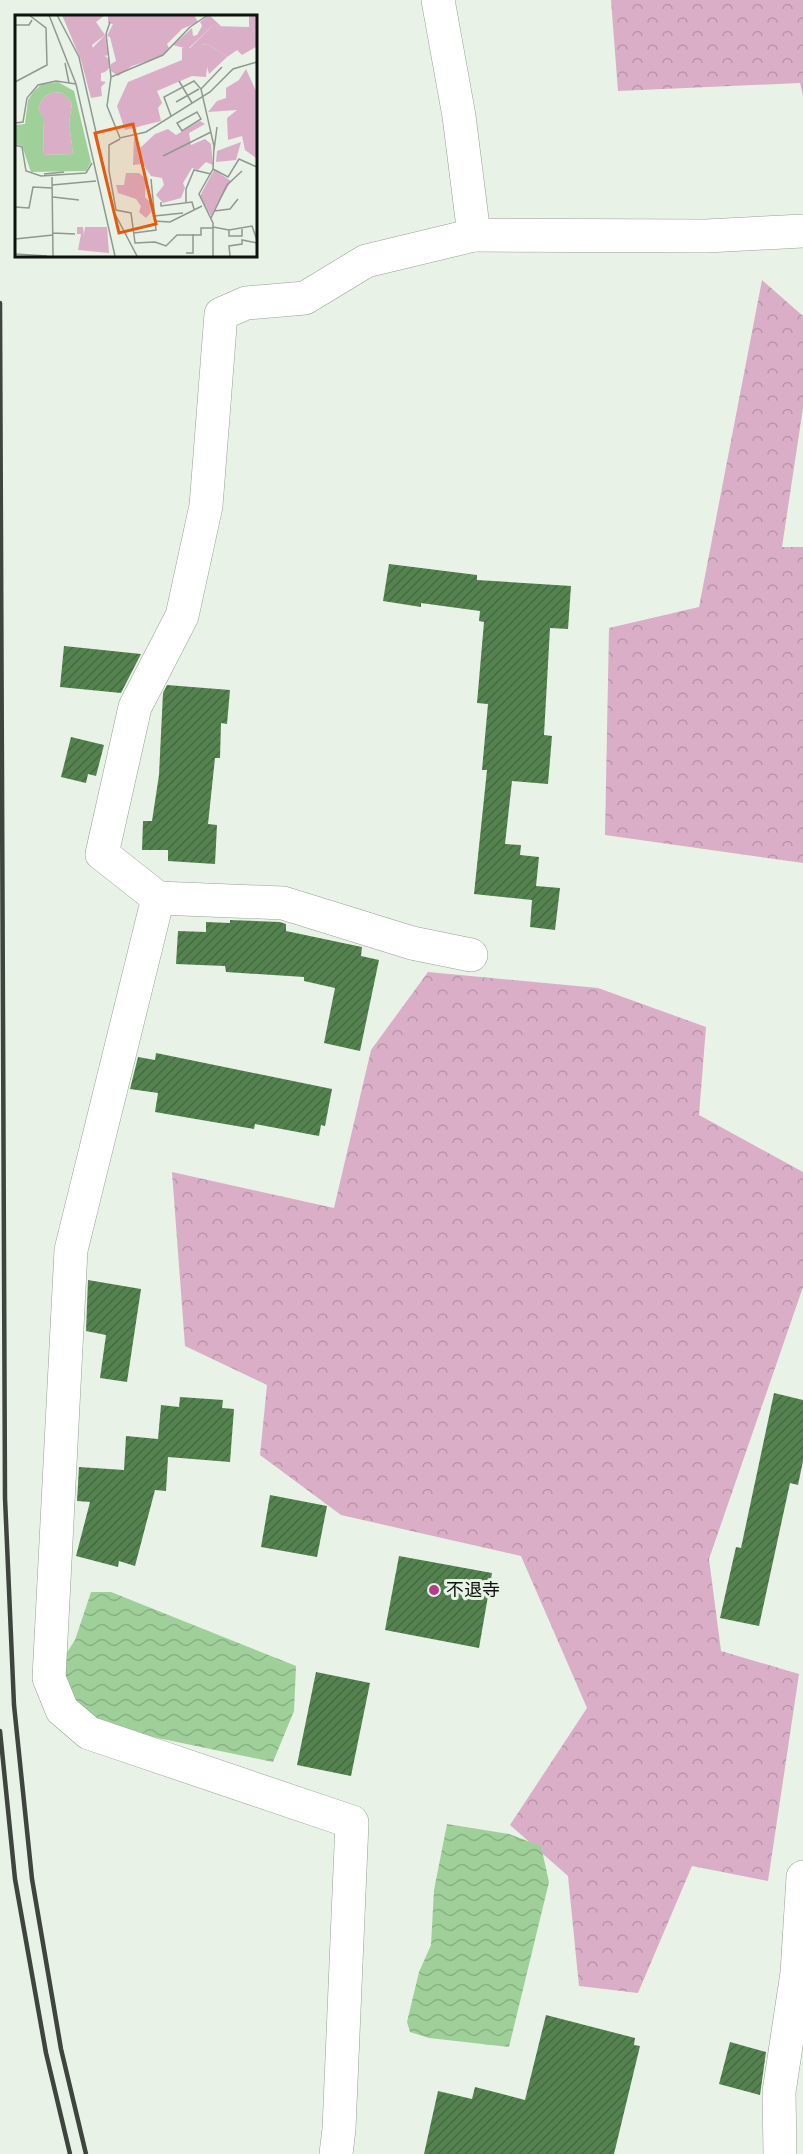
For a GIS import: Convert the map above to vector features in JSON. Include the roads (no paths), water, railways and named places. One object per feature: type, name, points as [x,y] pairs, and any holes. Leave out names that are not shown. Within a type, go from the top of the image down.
[{"type":"street","points":[[438,0],[459,116],[474,235]]},
{"type":"street","points":[[471,955],[412,943],[283,903],[158,898],[102,854],[135,707],[182,616],[206,506],[221,314],[246,303],[304,298],[366,261],[474,235],[706,236],[803,231]]},
{"type":"street","points":[[158,898],[71,1250],[49,1678],[62,1710],[89,1732],[352,1822],[340,2117],[336,2154]]},
{"type":"street","points":[[780,2154],[791,2097],[800,1974],[803,1877]]},
{"type":"water","points":[[91,1592],[111,1592],[296,1666],[294,1711],[273,1762],[129,1732],[88,1717],[68,1702],[64,1657],[75,1640]]},
{"type":"water","points":[[447,1824],[509,1834],[541,1846],[549,1882],[509,2047],[429,2038],[410,2032],[407,2022],[419,1972],[431,1945],[434,1890]]},
{"type":"railway","points":[[0,303],[5,1498],[14,1705],[32,1879],[61,2049],[86,2154]]},
{"type":"railway","points":[[0,1731],[15,1879],[46,2053],[70,2154]]},
{"type":"place","name":"不退寺","points":[[434,1590]]}]
